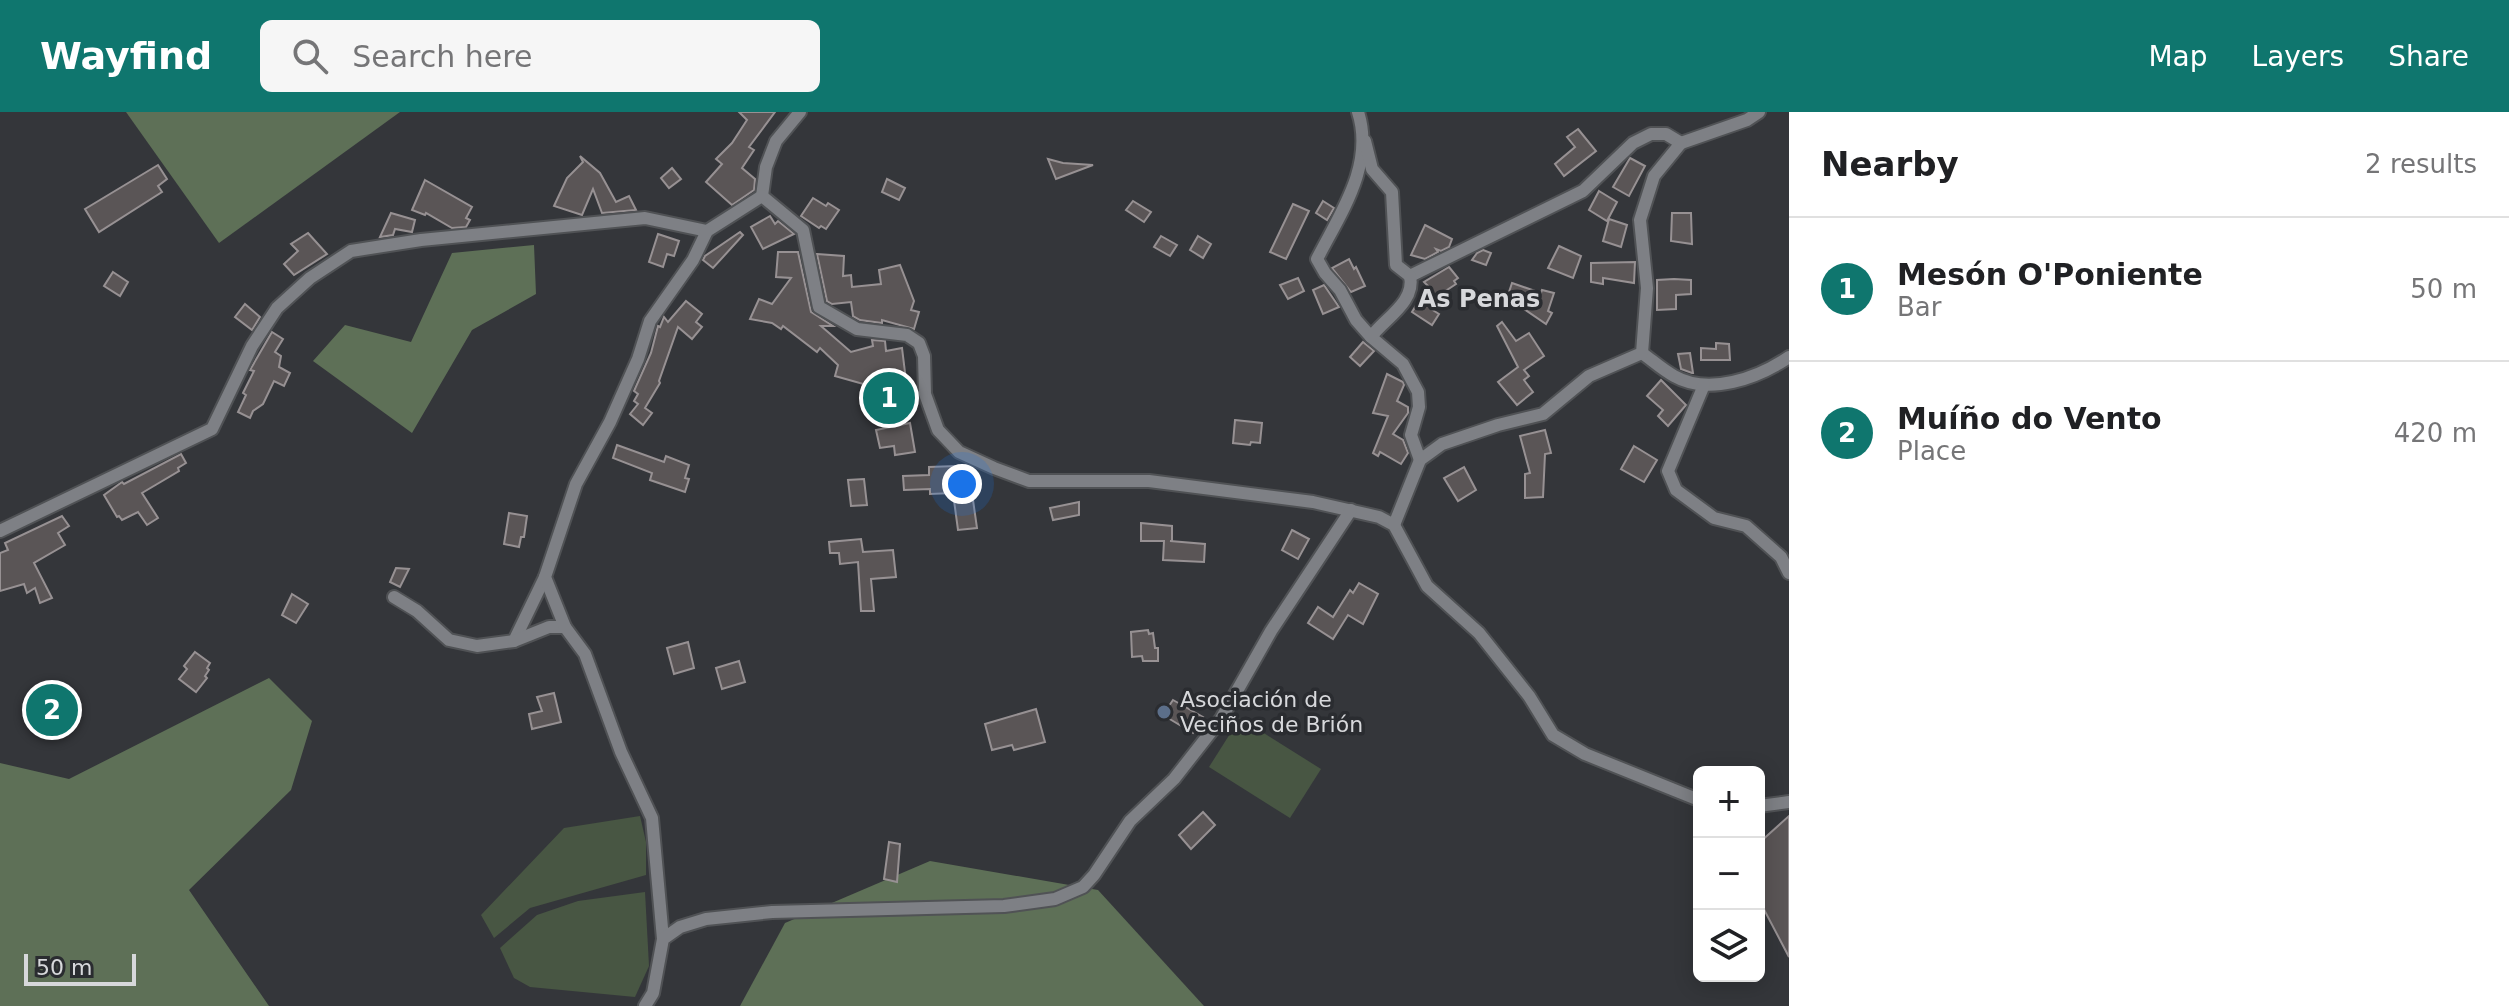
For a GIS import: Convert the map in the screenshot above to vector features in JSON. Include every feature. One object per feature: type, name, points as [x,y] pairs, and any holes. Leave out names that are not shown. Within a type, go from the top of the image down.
[{"type":"street","points":[[514,641],[545,577],[576,484],[610,422],[638,359],[650,321],[693,260],[707,231],[762,196],[766,167],[776,141],[800,112]]},
{"type":"street","points":[[1358,112],[1372,169],[1392,192],[1396,265],[1410,276],[1412,284],[1402,306],[1382,322],[1371,337]]},
{"type":"street","points":[[1642,353],[1647,288],[1640,220],[1654,176],[1681,143],[1747,120],[1759,112]]},
{"type":"street","points":[[1362,134],[1359,174],[1317,259],[1340,290],[1356,320],[1403,364],[1418,392],[1419,407],[1411,435],[1420,460]]},
{"type":"street","points":[[1410,276],[1583,191],[1633,143],[1651,134],[1666,134],[1681,143]]},
{"type":"street","points":[[762,196],[803,230],[819,307],[857,329],[907,335],[919,343],[924,356],[925,394],[938,430],[959,452],[1029,481],[1149,481],[1313,502],[1379,517],[1394,525],[1427,586],[1479,633],[1529,696],[1553,735],[1585,754],[1693,798]]},
{"type":"street","points":[[0,531],[212,429],[252,346],[277,308],[310,278],[351,251],[421,240],[645,218],[707,231]]},
{"type":"street","points":[[1642,353],[1676,377],[1704,385],[1740,380],[1772,368],[1789,357]]},
{"type":"street","points":[[1394,525],[1420,460],[1442,444],[1543,414],[1589,376],[1642,353]]},
{"type":"street","points":[[1704,385],[1668,471],[1676,490],[1714,518],[1746,526],[1781,557],[1789,573]]},
{"type":"street","points":[[663,939],[680,927],[706,919],[772,912],[1004,906],[1055,899],[1083,887],[1130,821],[1174,779],[1221,719],[1271,631],[1351,510]]},
{"type":"street","points":[[545,577],[565,627],[585,654],[621,752],[652,818],[663,939],[653,993],[645,1006]]},
{"type":"street","points":[[394,597],[417,611],[449,640],[477,646],[514,641],[549,627],[565,627]]},
{"type":"street","points":[[1765,805],[1789,802]]},
{"type":"green space","points":[[126,112],[400,112],[219,243]]},
{"type":"green space","points":[[534,245],[536,294],[472,330],[412,433],[313,361],[345,325],[411,342],[452,253]]},
{"type":"green space","points":[[269,678],[312,721],[291,790],[189,890],[269,1006],[0,1006],[0,763],[69,779]]},
{"type":"green space","points":[[1240,718],[1321,769],[1290,818],[1209,767]]},
{"type":"green space","points":[[640,816],[646,842],[646,875],[530,908],[494,938],[481,915],[564,828]]},
{"type":"green space","points":[[930,861],[1098,890],[1204,1006],[740,1006],[785,923]]},
{"type":"green space","points":[[645,892],[649,966],[635,997],[530,987],[514,978],[500,948],[537,915],[578,901]]},
{"type":"building","points":[[739,112],[775,112],[749,147],[754,150],[742,168],[755,179],[754,190],[732,205],[706,182],[722,164],[716,159],[732,143],[747,120]]},
{"type":"building","points":[[1578,129],[1596,151],[1564,176],[1555,164],[1575,147],[1567,137]]},
{"type":"building","points":[[580,156],[600,173],[616,202],[629,196],[636,210],[602,213],[593,189],[582,215],[554,206],[567,178],[583,162]]},
{"type":"building","points":[[1630,158],[1645,166],[1629,196],[1613,187]]},
{"type":"building","points":[[1048,159],[1063,163],[1093,165],[1056,179]]},
{"type":"building","points":[[158,165],[167,179],[158,186],[162,192],[99,232],[85,209]]},
{"type":"building","points":[[672,168],[681,179],[669,188],[661,178]]},
{"type":"building","points":[[887,179],[905,188],[899,200],[882,192]]},
{"type":"building","points":[[425,180],[472,207],[466,218],[470,220],[466,227],[452,228],[426,213],[412,210]]},
{"type":"building","points":[[1599,191],[1617,202],[1607,221],[1589,210]]},
{"type":"building","points":[[813,198],[839,210],[826,229],[801,216]]},
{"type":"building","points":[[1133,201],[1151,212],[1144,222],[1126,210]]},
{"type":"building","points":[[1323,201],[1334,208],[1327,220],[1316,213]]},
{"type":"building","points":[[1293,204],[1309,211],[1286,259],[1270,252]]},
{"type":"building","points":[[391,213],[415,220],[412,232],[395,229],[393,235],[380,237]]},
{"type":"building","points":[[1672,213],[1691,213],[1692,244],[1671,241]]},
{"type":"building","points":[[770,216],[775,224],[778,221],[794,234],[763,249],[751,227]]},
{"type":"building","points":[[1609,219],[1627,225],[1621,247],[1603,241]]},
{"type":"building","points":[[1425,225],[1452,239],[1449,247],[1441,251],[1436,249],[1438,252],[1425,259],[1411,255]]},
{"type":"building","points":[[740,232],[743,235],[713,268],[703,260],[705,256]]},
{"type":"building","points":[[308,233],[327,254],[294,275],[284,264],[298,251],[291,244]]},
{"type":"building","points":[[658,234],[679,241],[674,256],[667,254],[663,267],[649,262]]},
{"type":"building","points":[[1161,236],[1177,245],[1170,256],[1154,247]]},
{"type":"building","points":[[1198,236],[1211,244],[1203,258],[1190,250]]},
{"type":"building","points":[[1559,246],[1581,256],[1573,278],[1548,268]]},
{"type":"building","points":[[1483,250],[1491,253],[1486,265],[1472,260]]},
{"type":"building","points":[[778,252],[798,252],[811,312],[833,326],[821,326],[851,352],[873,346],[872,340],[885,341],[886,351],[902,348],[909,405],[870,408],[867,385],[835,376],[838,365],[820,348],[817,352],[783,326],[781,329],[772,323],[750,319],[759,299],[772,304],[791,278],[776,277]]},
{"type":"building","points":[[817,254],[844,256],[843,276],[851,275],[852,287],[881,284],[879,270],[900,265],[914,301],[911,310],[919,312],[914,329],[882,320],[882,323],[860,320],[853,316],[851,302],[832,304],[827,301]]},
{"type":"building","points":[[1349,259],[1365,286],[1351,292],[1332,268]]},
{"type":"building","points":[[1635,262],[1634,283],[1603,278],[1603,284],[1591,282],[1591,263]]},
{"type":"building","points":[[1449,267],[1458,278],[1454,281],[1456,284],[1441,294],[1431,309],[1439,314],[1432,325],[1412,312],[1428,286],[1424,282]]},
{"type":"building","points":[[113,272],[128,282],[120,296],[104,286]]},
{"type":"building","points":[[1298,278],[1304,291],[1288,299],[1280,285]]},
{"type":"building","points":[[1657,280],[1691,280],[1691,294],[1676,295],[1676,309],[1657,310]]},
{"type":"building","points":[[1512,283],[1541,293],[1542,290],[1554,293],[1548,311],[1552,313],[1546,324],[1518,305],[1519,302],[1527,305],[1528,301],[1508,295]]},
{"type":"building","points":[[1324,285],[1339,307],[1323,314],[1313,290]]},
{"type":"building","points":[[686,301],[702,314],[696,322],[702,327],[692,339],[678,327],[660,383],[645,408],[652,413],[643,425],[630,414],[638,404],[634,401],[638,394],[634,391],[651,353],[658,326],[664,317],[668,322]]},
{"type":"building","points":[[245,304],[260,317],[252,330],[235,317]]},
{"type":"building","points":[[1502,322],[1516,341],[1529,333],[1544,356],[1524,370],[1529,376],[1524,380],[1533,392],[1517,405],[1498,382],[1518,367],[1497,326]]},
{"type":"building","points":[[272,332],[283,339],[275,352],[281,356],[279,367],[290,373],[284,386],[274,381],[263,404],[253,411],[250,418],[238,412],[254,371],[250,370]]},
{"type":"building","points":[[1363,342],[1374,351],[1360,366],[1350,357]]},
{"type":"building","points":[[1716,343],[1729,344],[1730,360],[1701,360],[1701,348],[1716,349]]},
{"type":"building","points":[[1690,353],[1693,373],[1681,369],[1678,354]]},
{"type":"building","points":[[1387,374],[1403,382],[1397,401],[1408,407],[1408,413],[1393,434],[1403,440],[1408,453],[1401,464],[1380,452],[1378,456],[1373,453],[1388,416],[1373,413]]},
{"type":"building","points":[[1661,380],[1686,405],[1668,426],[1658,416],[1663,410],[1647,396]]},
{"type":"building","points":[[1235,420],[1262,423],[1260,443],[1233,443]]},
{"type":"building","points":[[910,423],[915,452],[895,455],[894,446],[880,448],[876,430]]},
{"type":"building","points":[[1545,430],[1551,453],[1545,454],[1543,497],[1525,498],[1525,474],[1530,473],[1520,436]]},
{"type":"building","points":[[617,445],[664,462],[666,456],[689,465],[685,492],[650,480],[652,473],[613,458]]},
{"type":"building","points":[[1634,446],[1657,460],[1644,482],[1621,469]]},
{"type":"building","points":[[181,454],[186,463],[178,468],[179,471],[142,493],[158,518],[147,525],[138,512],[122,520],[117,517],[104,495],[122,482],[124,484]]},
{"type":"building","points":[[929,467],[967,468],[969,500],[973,500],[977,528],[958,530],[953,493],[930,494],[930,489],[904,490],[903,476],[929,475]]},
{"type":"building","points":[[1464,467],[1476,490],[1458,501],[1444,478]]},
{"type":"building","points":[[864,479],[867,505],[851,506],[848,480]]},
{"type":"building","points":[[1079,502],[1079,515],[1053,520],[1050,508]]},
{"type":"building","points":[[509,513],[527,516],[519,547],[504,544]]},
{"type":"building","points":[[62,516],[69,526],[58,533],[65,545],[34,563],[52,598],[40,603],[35,588],[27,593],[24,584],[0,591],[0,553],[8,550],[5,543]]},
{"type":"building","points":[[1141,523],[1172,526],[1170,541],[1205,544],[1204,562],[1163,560],[1164,541],[1141,541]]},
{"type":"building","points":[[1292,530],[1309,539],[1298,559],[1282,550]]},
{"type":"building","points":[[861,539],[863,552],[893,550],[896,577],[871,579],[874,611],[861,611],[858,562],[840,564],[839,553],[830,553],[829,542]]},
{"type":"building","points":[[396,568],[409,569],[400,587],[390,582]]},
{"type":"building","points":[[1359,583],[1378,594],[1363,624],[1348,615],[1333,639],[1308,623],[1318,607],[1333,617],[1350,590],[1353,593]]},
{"type":"building","points":[[292,594],[308,604],[296,623],[282,615]]},
{"type":"building","points":[[1148,630],[1149,634],[1153,633],[1155,648],[1158,648],[1158,661],[1143,661],[1142,656],[1132,657],[1131,632]]},
{"type":"building","points":[[688,642],[694,668],[674,674],[667,648]]},
{"type":"building","points":[[195,652],[210,663],[207,678],[196,692],[179,679]]},
{"type":"building","points":[[739,661],[745,682],[722,689],[716,668]]},
{"type":"building","points":[[554,693],[561,722],[532,729],[529,714],[542,711],[537,697]]},
{"type":"building","points":[[1173,700],[1203,717],[1193,733],[1163,715]]},
{"type":"building","points":[[52,701],[61,710],[52,719],[43,710]]},
{"type":"building","points":[[1036,709],[1045,742],[1014,750],[1012,745],[992,750],[985,724]]},
{"type":"building","points":[[1203,812],[1215,825],[1191,849],[1179,835]]},
{"type":"building","points":[[1789,816],[1789,957],[1765,911],[1765,838]]},
{"type":"building","points":[[889,842],[900,844],[897,882],[884,879]]},
{"type":"place","name":"Mesón O'Poniente","points":[[889,398]]},
{"type":"place","name":"Muíño do Vento","points":[[52,710]]},
{"type":"place","name":"Asociación de Veciños de Brión","points":[[1164,712]]},
{"type":"district","name":"As Penas","points":[[1479,299]]}]
